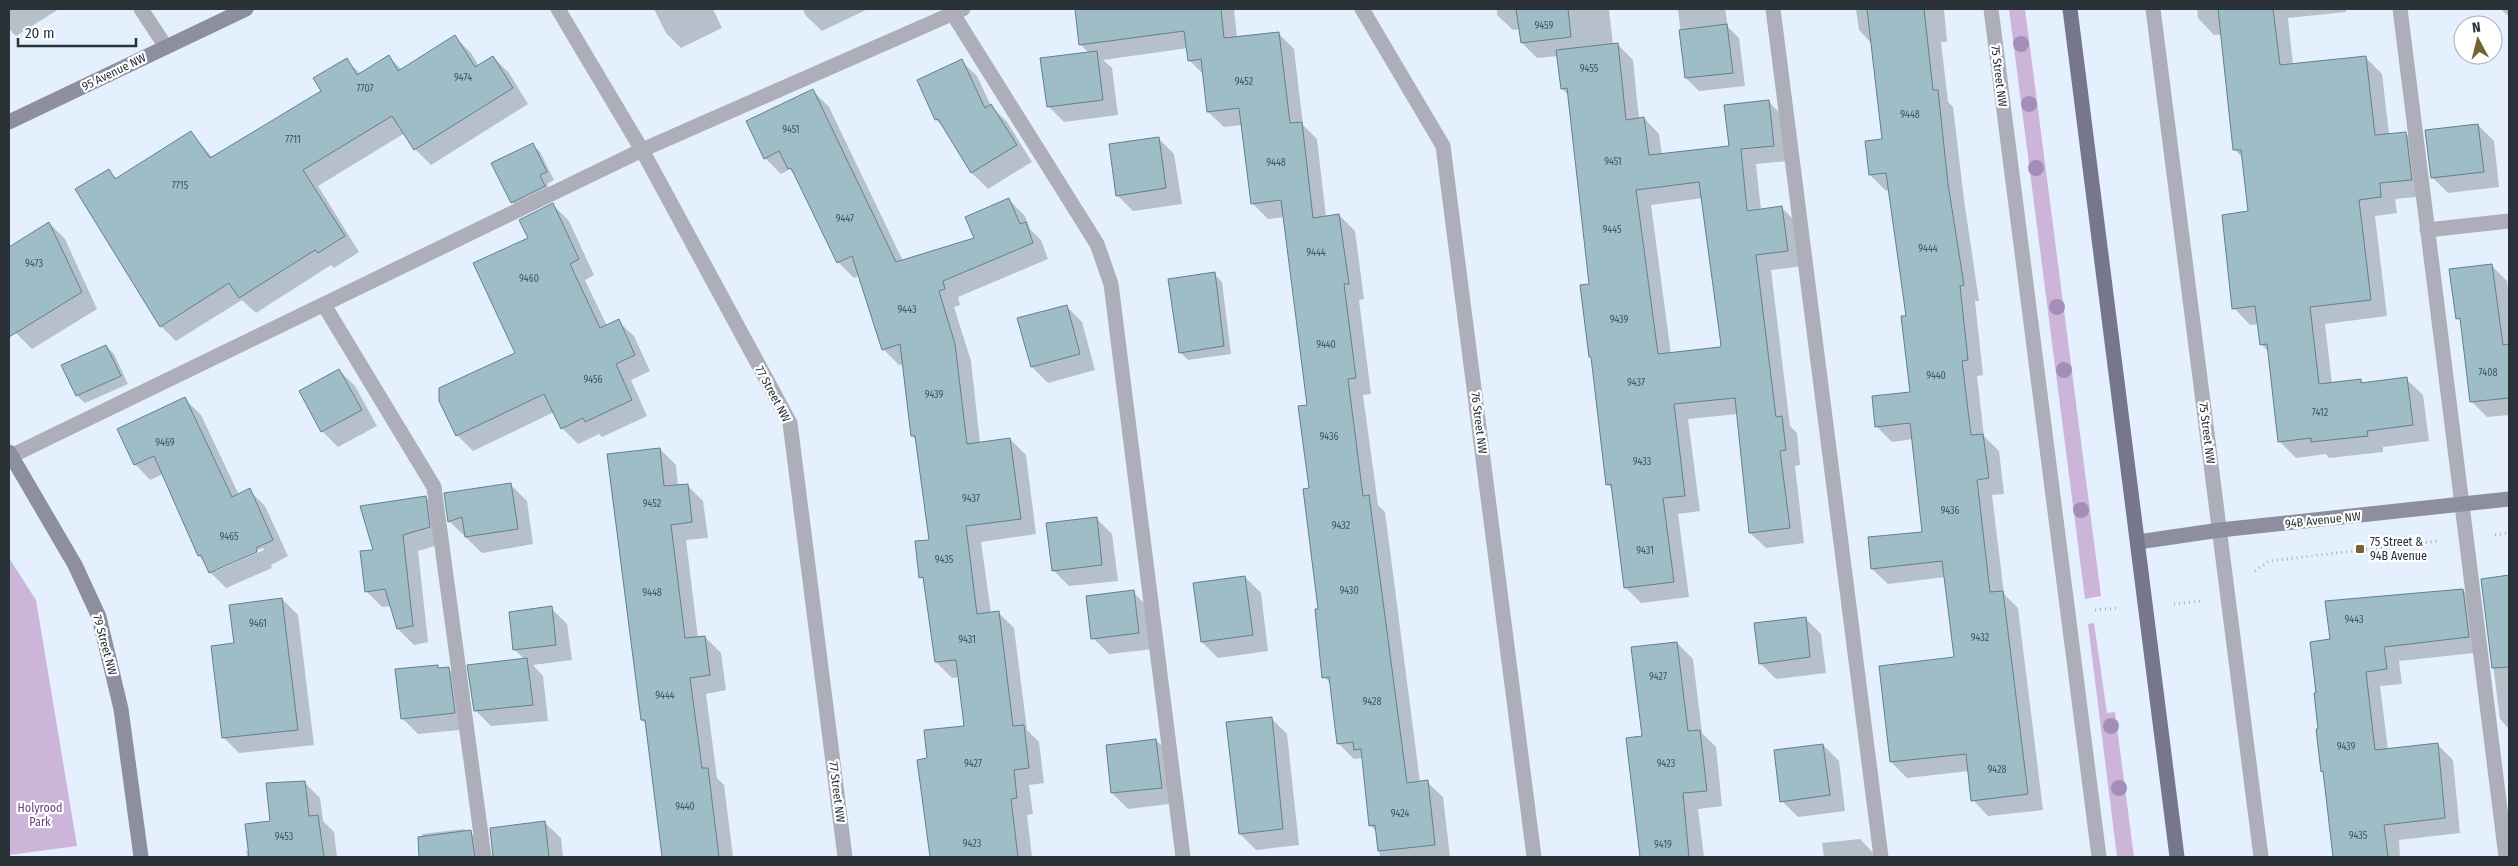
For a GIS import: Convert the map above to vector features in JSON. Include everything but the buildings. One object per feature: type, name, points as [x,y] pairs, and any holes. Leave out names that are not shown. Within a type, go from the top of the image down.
[{"type":"main road","points":[[2070,9],[2177,857]]},
{"type":"street","points":[[141,9],[166,47]]},
{"type":"street","name":"95 Avenue NW","points":[[9,122],[246,9]]},
{"type":"street","name":"77 Street NW","points":[[558,9],[642,150],[790,423],[845,857]]},
{"type":"street","name":"76 Street NW","points":[[1362,9],[1443,146],[1534,857]]},
{"type":"street","points":[[1773,9],[1881,857]]},
{"type":"street","name":"75 Street NW","points":[[1991,9],[2099,857]]},
{"type":"street","name":"75 Street NW","points":[[2153,9],[2261,857]]},
{"type":"street","points":[[2400,9],[2506,857]]},
{"type":"street","points":[[10,454],[324,305],[642,150],[958,11],[1097,244],[1111,284],[1183,857]]},
{"type":"street","points":[[2427,230],[2509,221]]},
{"type":"street","points":[[324,305],[434,487],[484,857]]},
{"type":"street","name":"79 Street NW","points":[[10,454],[75,565],[99,617],[121,709],[140,857]]},
{"type":"street","name":"94B Avenue NW","points":[[2138,542],[2220,530],[2509,499]]},
{"type":"path","points":[[2252,574],[2256,568],[2269,561],[2509,533]]},
{"type":"green space","points":[[2009,9],[2025,9],[2101,596],[2085,599]]},
{"type":"green space","name":"Holyrood Park","points":[[9,558],[36,600],[77,846],[9,855]]},
{"type":"green space","points":[[2094,623],[2107,713],[2115,712],[2134,857],[2117,857],[2088,624]]},
{"type":"place","name":"75 Street & 94B Avenue","points":[[2360,549]]}]
